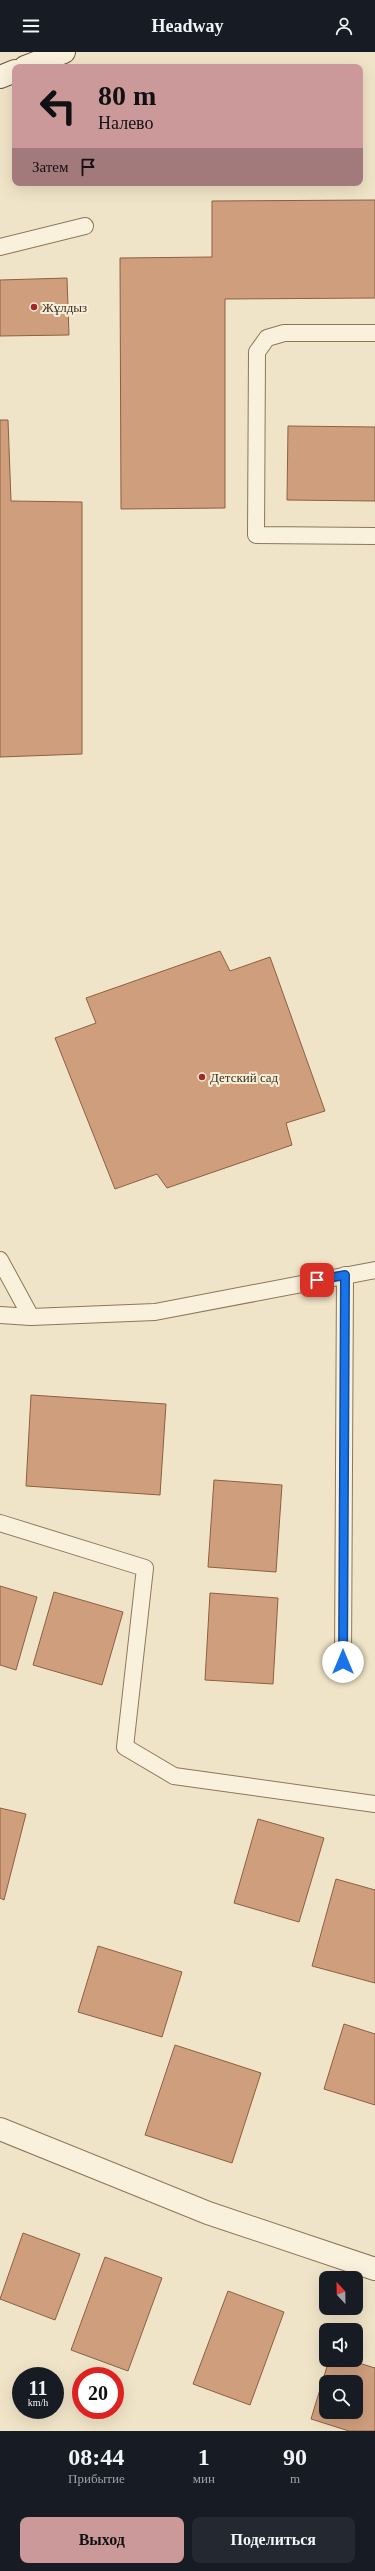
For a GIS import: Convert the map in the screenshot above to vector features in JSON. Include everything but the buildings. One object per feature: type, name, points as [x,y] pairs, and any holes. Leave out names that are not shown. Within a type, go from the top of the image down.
[{"type":"street","points":[[33,64],[64,52]]},
{"type":"street","points":[[0,77],[12,72]]},
{"type":"street","points":[[0,2129],[208,2213],[375,2269]]},
{"type":"lane","points":[[0,247],[85,226]]},
{"type":"lane","points":[[375,333],[284,333],[267,338],[257,352],[256,535],[375,536]]},
{"type":"lane","points":[[0,1260],[31,1316]]},
{"type":"lane","points":[[0,1315],[31,1316],[155,1312],[375,1270]]},
{"type":"lane","points":[[343,1662],[345,1275]]},
{"type":"lane","points":[[0,1523],[145,1568],[125,1747],[174,1776],[375,1804]]},
{"type":"place","name":"Жұлдыз","points":[[34,307]]},
{"type":"place","name":"Детский сад","points":[[202,1077]]},
{"type":"route","points":[[317,1280],[345,1275],[343,1662]]}]
